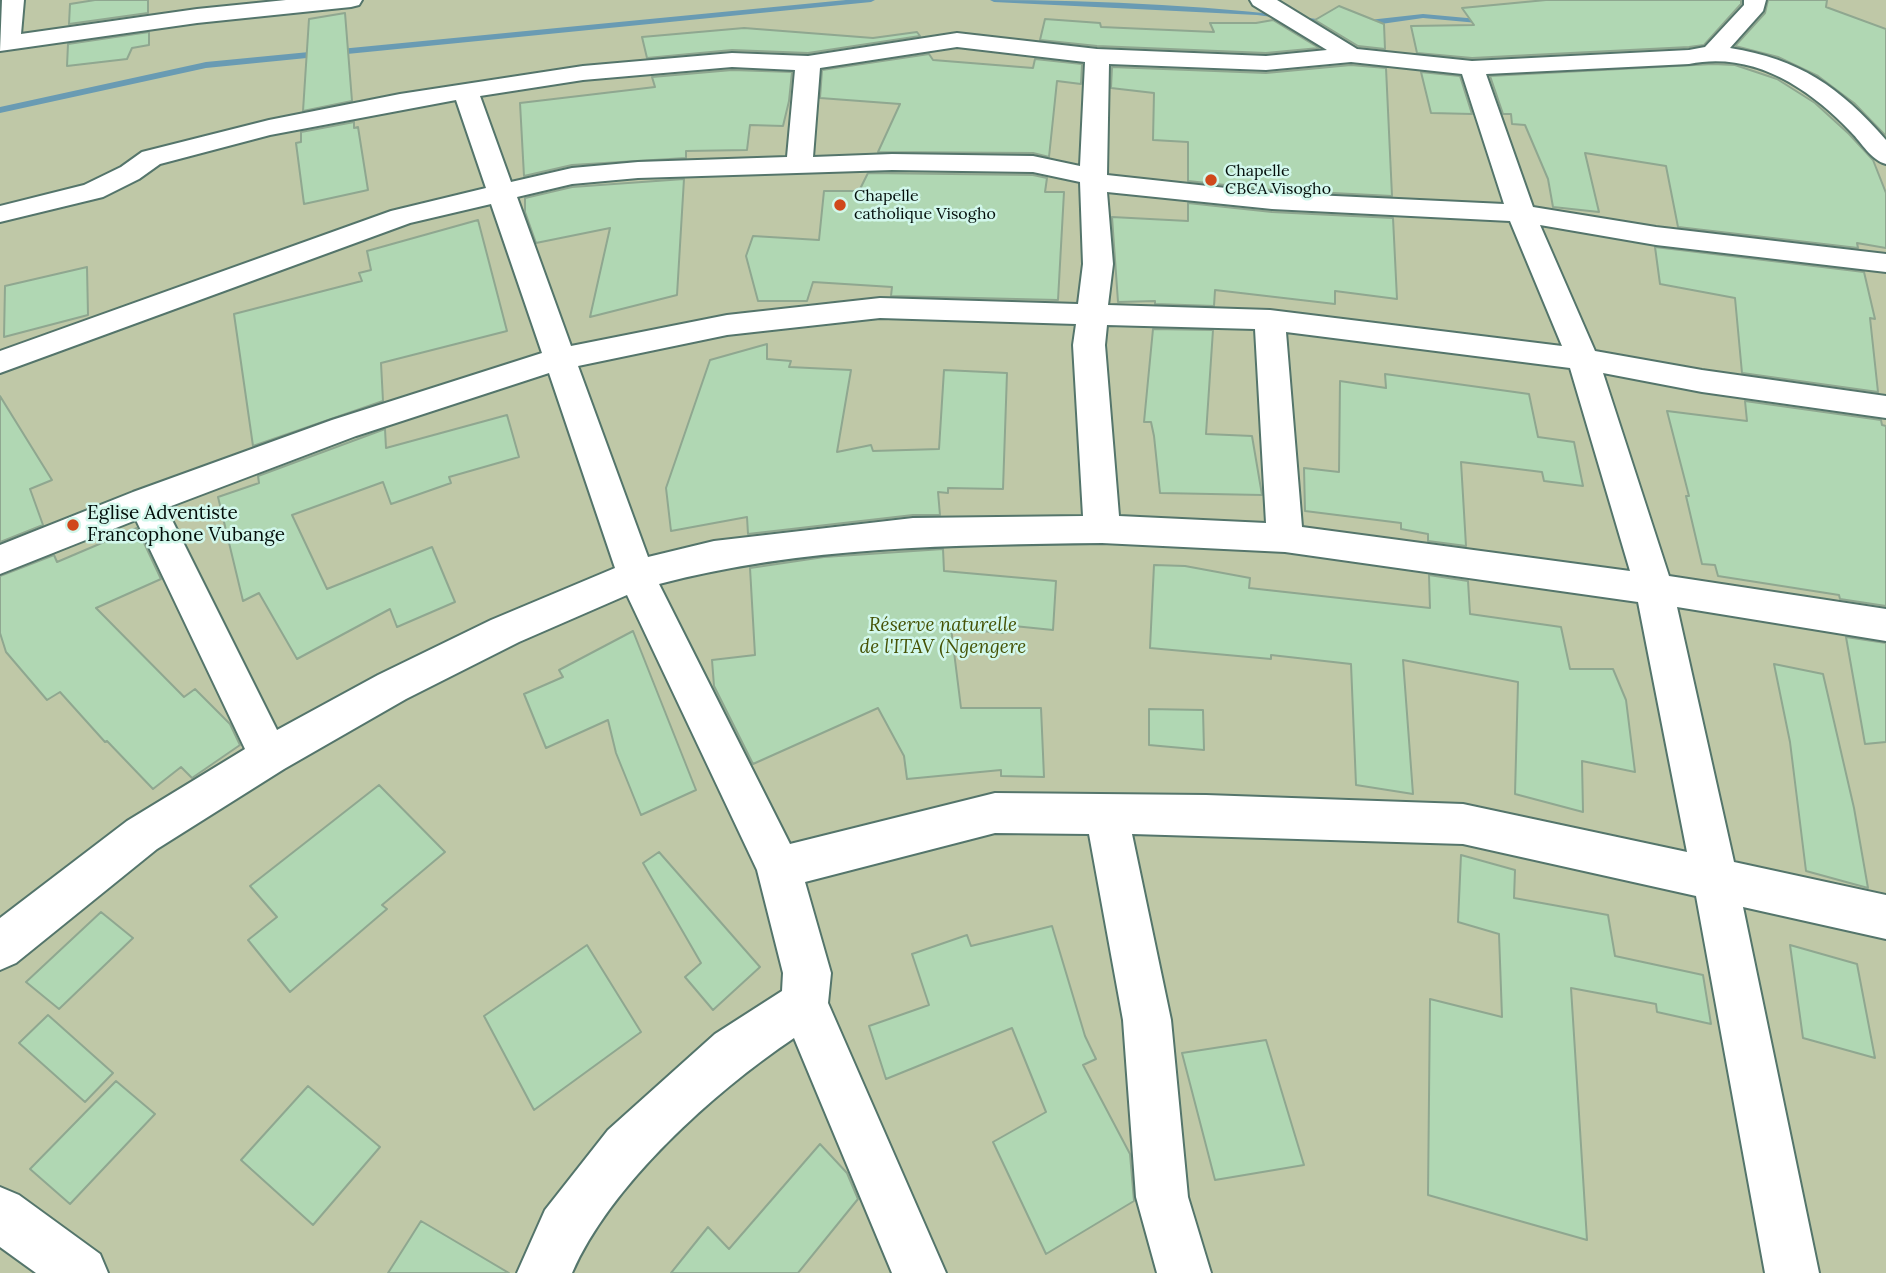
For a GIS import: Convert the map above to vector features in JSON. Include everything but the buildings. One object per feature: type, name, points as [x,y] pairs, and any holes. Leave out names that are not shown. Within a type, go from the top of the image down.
[{"type":"street","points":[[13,0],[4,43],[197,16],[351,0]]},
{"type":"street","points":[[1261,0],[1351,55]]},
{"type":"street","points":[[1713,52],[1755,6],[1755,0]]},
{"type":"street","points":[[0,214],[93,191],[130,173],[151,158],[269,128],[465,90],[583,73],[679,64],[732,60],[808,63],[957,40],[1097,56],[1266,63],[1351,55],[1472,68],[1689,57],[1713,52],[1763,61],[1799,75],[1842,111],[1886,155]]},
{"type":"street","points":[[1097,56],[1093,179],[1098,264],[1088,345],[1102,529]]},
{"type":"street","points":[[799,166],[808,63]]},
{"type":"street","points":[[1472,68],[1521,212],[1583,359],[1654,589],[1715,879],[1792,1273]]},
{"type":"street","points":[[465,90],[503,191],[636,575],[779,868],[807,973],[804,1004],[919,1273]]},
{"type":"street","points":[[0,362],[401,217],[572,176],[638,170],[892,162],[1020,164],[1093,179],[1272,201],[1521,212],[1656,236],[1886,263]]},
{"type":"street","points":[[0,560],[145,501],[344,428],[559,359],[727,325],[880,308],[1270,320],[1583,359],[1702,381],[1886,407]]},
{"type":"street","points":[[1270,320],[1285,538]]},
{"type":"street","points":[[145,501],[269,755]]},
{"type":"street","points":[[0,947],[142,835],[269,755],[392,687],[505,631],[636,575],[714,555],[913,532],[1102,529],[1285,538],[1654,589],[1886,625]]},
{"type":"street","points":[[779,868],[995,813],[1206,815],[1463,824],[1886,917]]},
{"type":"street","points":[[1107,815],[1147,1020],[1162,1197],[1184,1273]]},
{"type":"street","points":[[544,1273],[564,1228],[626,1148],[732,1051],[804,1004]]},
{"type":"street","points":[[0,1214],[81,1273]]},
{"type":"green space","name":"Réserve naturelle de l'ITAV (Ngengere","points":[[0,0],[1886,0],[1886,1273],[0,1273]]},
{"type":"waterway","points":[[0,110],[206,65],[871,0]]},
{"type":"waterway","points":[[994,0],[1257,13],[1333,23]]},
{"type":"waterway","points":[[1360,24],[1423,16],[1489,22]]},
{"type":"place","name":"Chapelle CBCA Visogho","points":[[1211,180]]},
{"type":"place","name":"Chapelle catholique Visogho","points":[[840,205]]},
{"type":"place","name":"Eglise Adventiste Francophone Vubange","points":[[73,525]]}]
